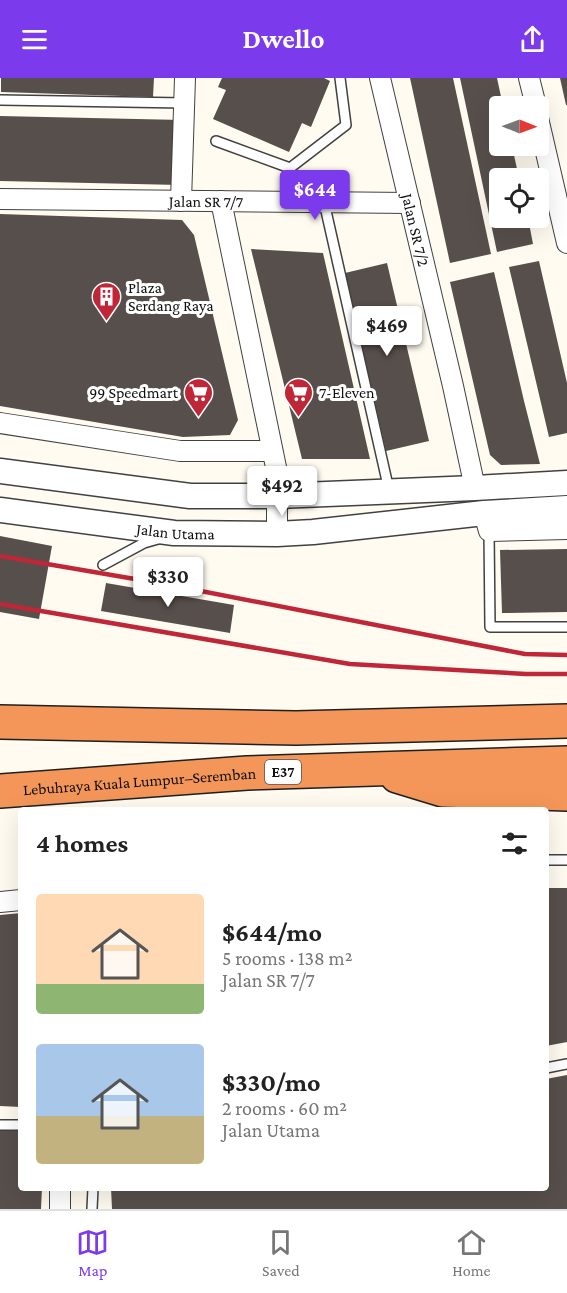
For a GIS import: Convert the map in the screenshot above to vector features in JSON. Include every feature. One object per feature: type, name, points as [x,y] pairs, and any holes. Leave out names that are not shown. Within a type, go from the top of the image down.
[{"type":"highway","points":[[0,722],[296,728],[567,721]]},
{"type":"highway","name":"Lebuhraya Kuala Lumpur–Seremban","points":[[0,791],[247,773],[567,763]]},
{"type":"highway","points":[[371,768],[443,790],[567,794]]},
{"type":"street","points":[[181,201],[185,78]]},
{"type":"street","name":"Jalan SR 7/2","points":[[380,78],[475,489]]},
{"type":"street","points":[[529,78],[534,96]]},
{"type":"street","points":[[549,156],[563,205],[567,243]]},
{"type":"street","name":"Jalan SR 7/7","points":[[0,199],[410,203]]},
{"type":"street","points":[[221,201],[277,472],[277,534]]},
{"type":"street","points":[[0,423],[180,451],[272,451]]},
{"type":"street","points":[[0,471],[190,496],[277,496],[475,489],[567,483]]},
{"type":"street","name":"Jalan Utama","points":[[0,510],[174,533],[277,534],[486,522],[567,508]]},
{"type":"street","points":[[486,522],[567,529]]},
{"type":"street","points":[[0,902],[18,900]]},
{"type":"street","points":[[60,1191],[60,1209]]},
{"type":"lane","points":[[216,141],[290,168],[346,124],[340,78]]},
{"type":"lane","points":[[0,100],[184,103]]},
{"type":"lane","points":[[324,202],[389,491]]},
{"type":"lane","points":[[486,522],[490,627],[567,627]]},
{"type":"lane","points":[[104,565],[144,543],[174,533]]},
{"type":"lane","points":[[549,860],[567,860]]},
{"type":"lane","points":[[549,1067],[567,1064]]},
{"type":"lane","points":[[0,1125],[18,1125]]},
{"type":"lane","points":[[93,1191],[93,1209]]},
{"type":"building","points":[[1,78],[154,78],[153,97],[1,92]]},
{"type":"building","points":[[222,78],[324,78],[330,81],[311,127],[302,123],[289,152],[213,119],[226,90],[218,87]]},
{"type":"building","points":[[410,78],[453,78],[491,254],[450,263]]},
{"type":"building","points":[[460,78],[497,78],[501,96],[489,96],[489,156],[514,156],[517,168],[489,168],[489,214]]},
{"type":"building","points":[[560,78],[567,78],[567,105],[566,105]]},
{"type":"building","points":[[0,116],[182,120],[180,185],[0,181]]},
{"type":"building","name":"Plaza Serdang Raya","points":[[0,214],[182,220],[194,235],[238,420],[230,435],[183,437],[0,406]]},
{"type":"building","points":[[492,228],[530,228],[533,244],[497,252]]},
{"type":"building","points":[[251,249],[323,253],[370,459],[302,459]]},
{"type":"building","points":[[539,261],[567,383],[567,433],[549,437],[509,267]]},
{"type":"building","points":[[387,263],[429,441],[386,451],[345,273]]},
{"type":"building","points":[[494,272],[540,464],[501,465],[490,455],[450,282]]},
{"type":"building","points":[[0,536],[52,546],[39,619],[0,612]]},
{"type":"building","points":[[567,549],[567,612],[502,613],[500,550]]},
{"type":"building","points":[[106,583],[234,605],[230,633],[101,611]]},
{"type":"building","points":[[549,888],[567,888],[567,1042],[549,1045]]},
{"type":"building","points":[[18,913],[18,1107],[0,1106],[0,915]]},
{"type":"building","points":[[567,1075],[567,1209],[112,1209],[111,1191],[549,1191],[549,1078]]},
{"type":"building","points":[[0,1129],[18,1129],[18,1191],[42,1191],[41,1209],[0,1209]]},
{"type":"railway","points":[[0,556],[170,585],[525,654],[567,655]]},
{"type":"railway","points":[[0,604],[350,664],[526,674],[567,674]]},
{"type":"place","name":"Plaza Serdang Raya","points":[[107,322]]},
{"type":"place","name":"99 Speedmart","points":[[199,418]]},
{"type":"place","name":"7-Eleven","points":[[298,418]]}]
